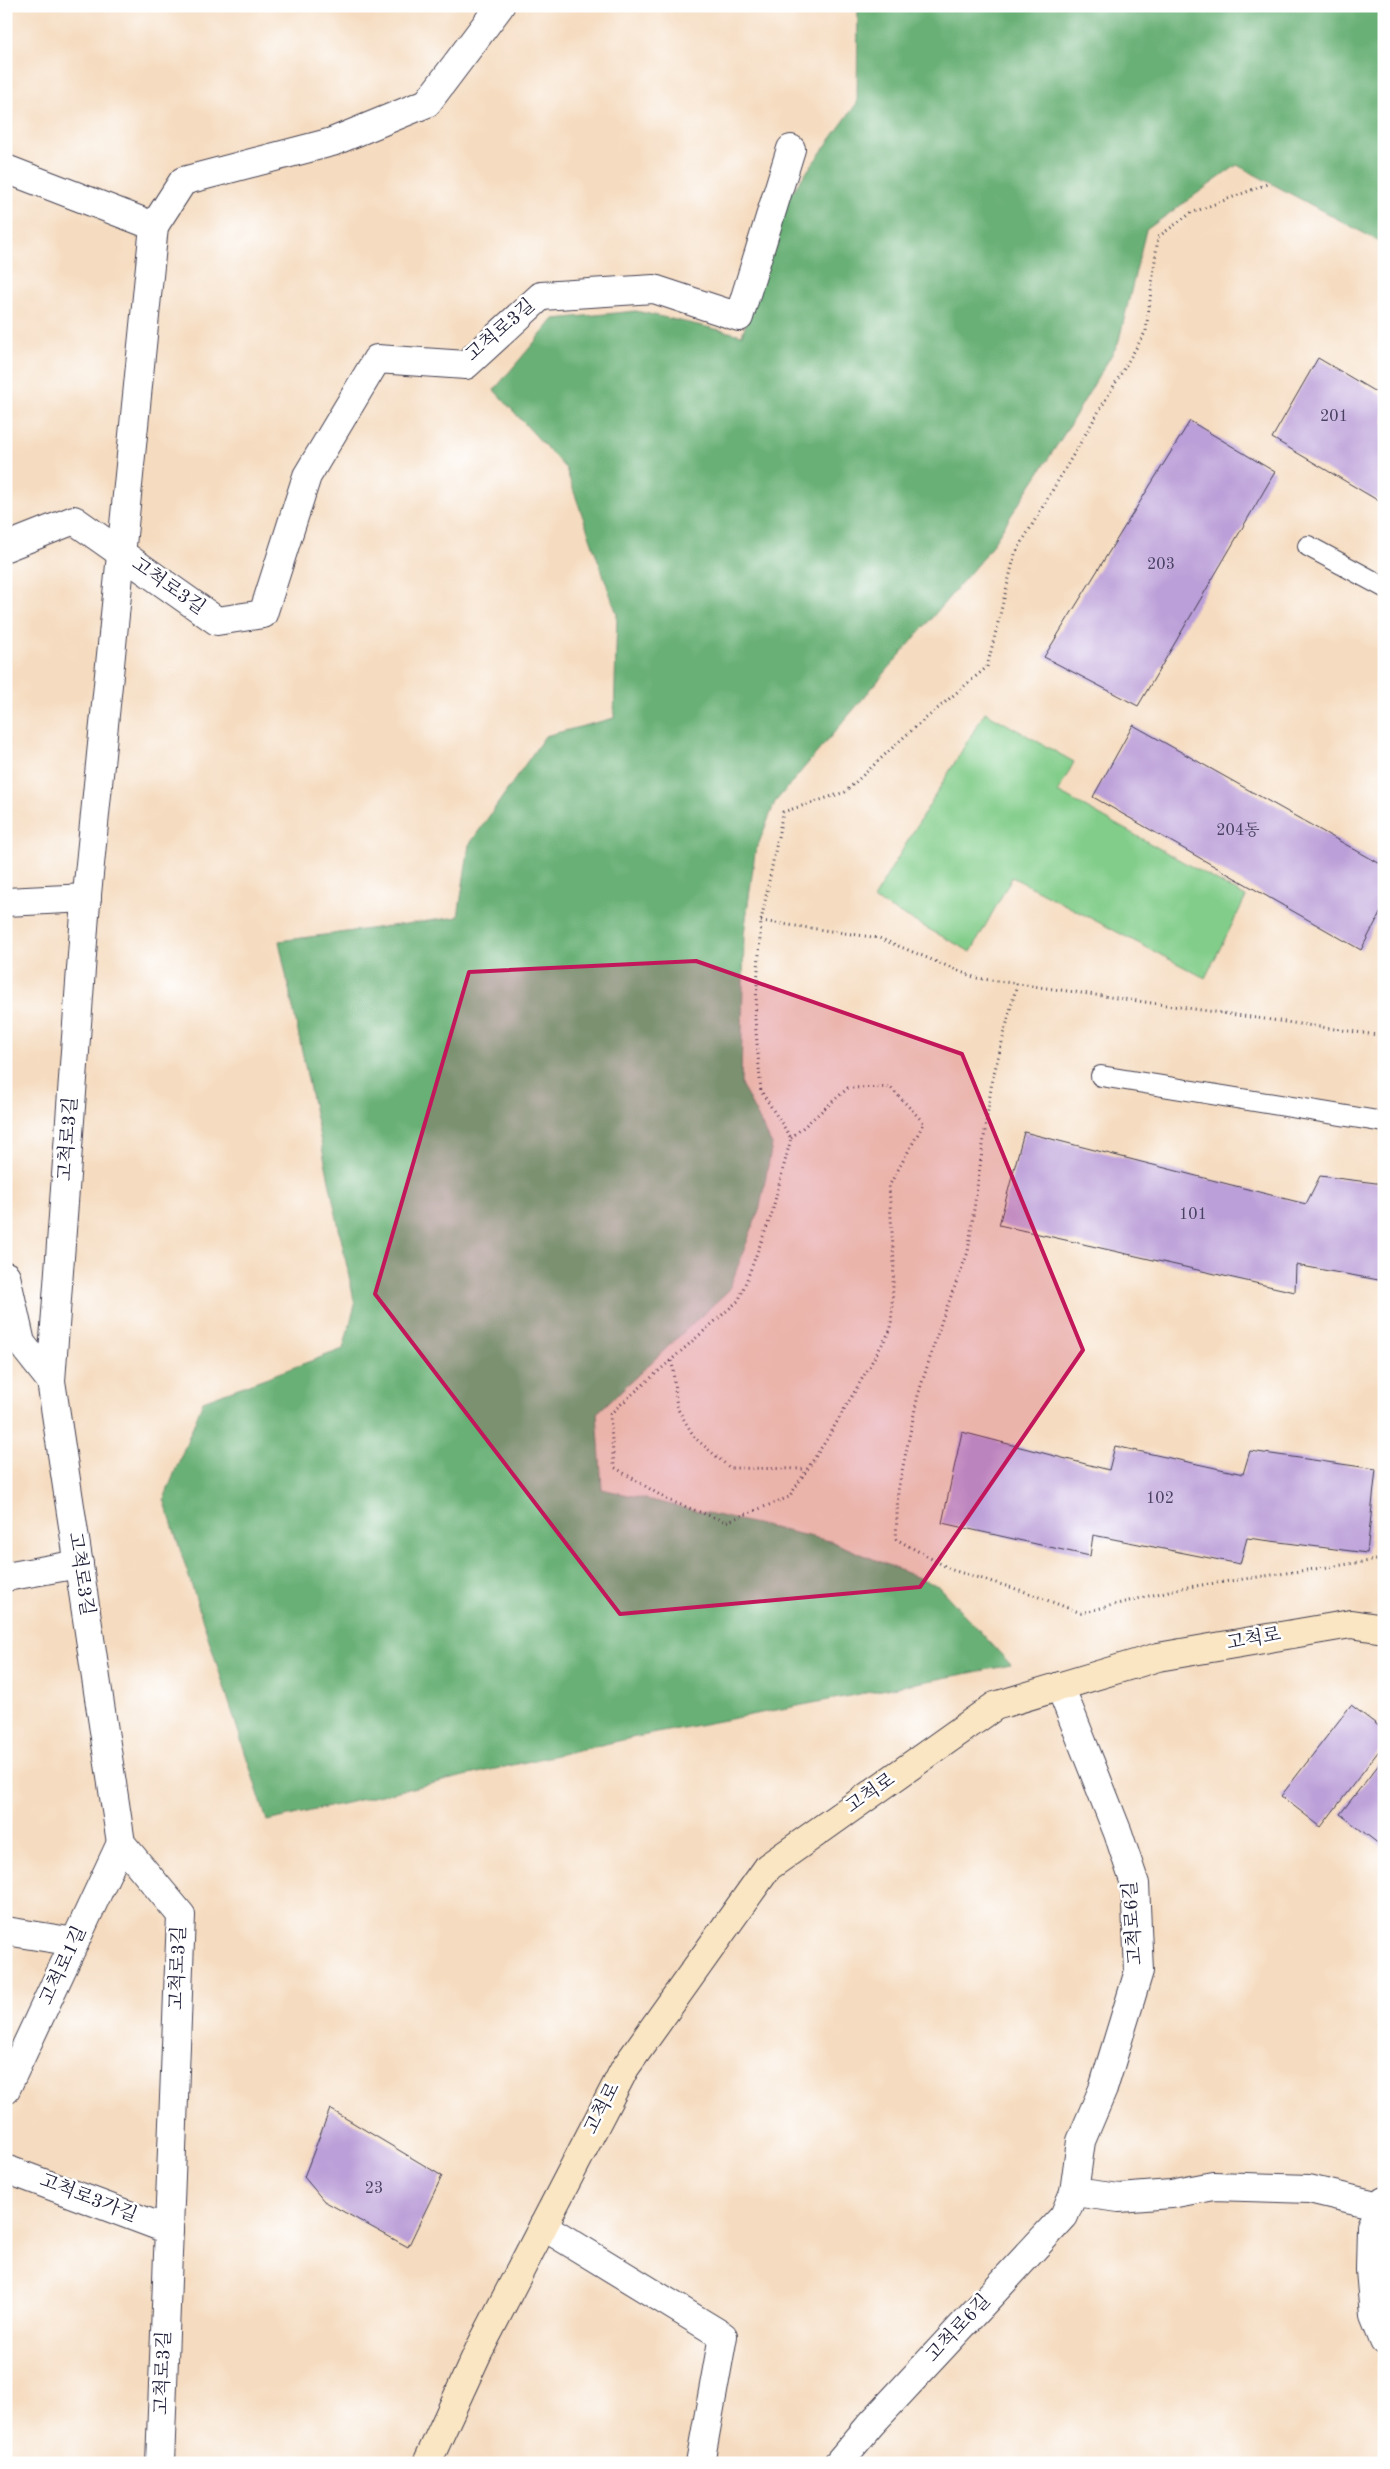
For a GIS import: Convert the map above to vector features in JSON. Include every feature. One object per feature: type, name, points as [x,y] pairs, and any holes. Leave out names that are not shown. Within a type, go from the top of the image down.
[{"type":"main road","name":"고척로","points":[[427,2463],[479,2350],[625,2068],[768,1867],[994,1706],[1158,1657],[1351,1624],[1384,1629]]},
{"type":"street","name":"고척로3길","points":[[160,2463],[181,1915],[120,1843],[51,1381],[87,898],[154,226],[183,181],[332,142],[427,103],[500,6]]},
{"type":"street","name":"고척로3길","points":[[6,547],[74,520],[217,621],[263,614],[307,476],[377,358],[466,365],[541,296],[654,289],[739,317],[791,149]]},
{"type":"street","points":[[6,169],[154,226]]},
{"type":"street","points":[[6,902],[87,898]]},
{"type":"street","points":[[6,1276],[21,1344],[51,1381]]},
{"type":"street","points":[[6,1578],[79,1564]]},
{"type":"street","name":"고척로6길","points":[[838,2463],[871,2424],[1064,2216],[1074,2192],[1081,2141],[1103,2089],[1139,1971],[1135,1884],[1118,1833],[1060,1686]]},
{"type":"street","name":"고척로1길","points":[[6,2090],[120,1843]]},
{"type":"street","points":[[6,1931],[75,1942]]},
{"type":"street","name":"고척로3가길","points":[[6,2169],[169,2230]]},
{"type":"street","points":[[1074,2192],[1119,2198],[1171,2194],[1213,2186],[1308,2189],[1382,2203],[1371,2226],[1370,2270],[1374,2316],[1384,2341]]},
{"type":"street","points":[[543,2226],[723,2336],[700,2463]]},
{"type":"lane","points":[[1308,546],[1384,587]]},
{"type":"lane","points":[[1101,1076],[1384,1122]]},
{"type":"path","points":[[791,1138],[761,1091],[755,1019],[761,922],[783,812],[845,792],[905,736],[987,667],[1015,554],[1146,331],[1158,237],[1192,213],[1270,183]]},
{"type":"path","points":[[761,922],[879,938],[976,978],[1384,1036]]},
{"type":"path","points":[[1017,984],[992,1082],[968,1252],[943,1317],[918,1395],[898,1490],[896,1539],[952,1570],[1023,1591],[1081,1613],[1181,1588],[1384,1559]]},
{"type":"path","points":[[848,1088],[890,1088],[924,1123],[889,1186],[894,1263],[891,1329],[864,1379],[789,1497],[726,1522],[668,1500],[614,1466],[610,1414],[739,1300],[771,1216],[791,1138],[848,1088]]},
{"type":"path","points":[[672,1361],[677,1408],[695,1438],[730,1468],[807,1469]]},
{"type":"highlighted area","points":[[696,961],[962,1054],[1083,1350],[920,1587],[620,1614],[375,1294],[469,972]]},
{"type":"green space","points":[[858,6],[1384,6],[1384,244],[1237,165],[1146,230],[1118,344],[1063,436],[986,554],[775,802],[755,853],[744,934],[741,1084],[772,1145],[760,1207],[729,1290],[597,1413],[602,1489],[830,1541],[938,1586],[1011,1665],[636,1737],[267,1821],[164,1499],[203,1401],[343,1349],[355,1305],[279,941],[458,917],[469,845],[545,736],[614,718],[617,614],[566,469],[494,390],[554,319],[636,311],[742,335],[789,196],[857,103]]},
{"type":"green space","points":[[985,712],[1074,762],[1058,792],[1246,897],[1205,978],[1012,877],[971,952],[873,899]]},
{"type":"building","points":[[1318,358],[1384,397],[1384,504],[1272,438]]},
{"type":"building","points":[[1190,421],[1275,472],[1138,706],[1044,657]]},
{"type":"building","points":[[1133,725],[1384,866],[1384,906],[1361,950],[1093,797]]},
{"type":"building","points":[[1024,1132],[1306,1204],[1320,1176],[1384,1184],[1384,1281],[1296,1265],[1295,1292],[999,1225]]},
{"type":"building","points":[[962,1432],[1109,1470],[1115,1446],[1243,1474],[1250,1451],[1376,1469],[1367,1553],[1247,1538],[1240,1564],[1093,1535],[1090,1556],[942,1523]]},
{"type":"building","points":[[1351,1705],[1384,1730],[1384,1744],[1321,1827],[1281,1796]]},
{"type":"building","points":[[1384,1758],[1384,1848],[1340,1814]]},
{"type":"building","points":[[330,2109],[442,2176],[408,2247],[324,2201],[304,2177]]}]
